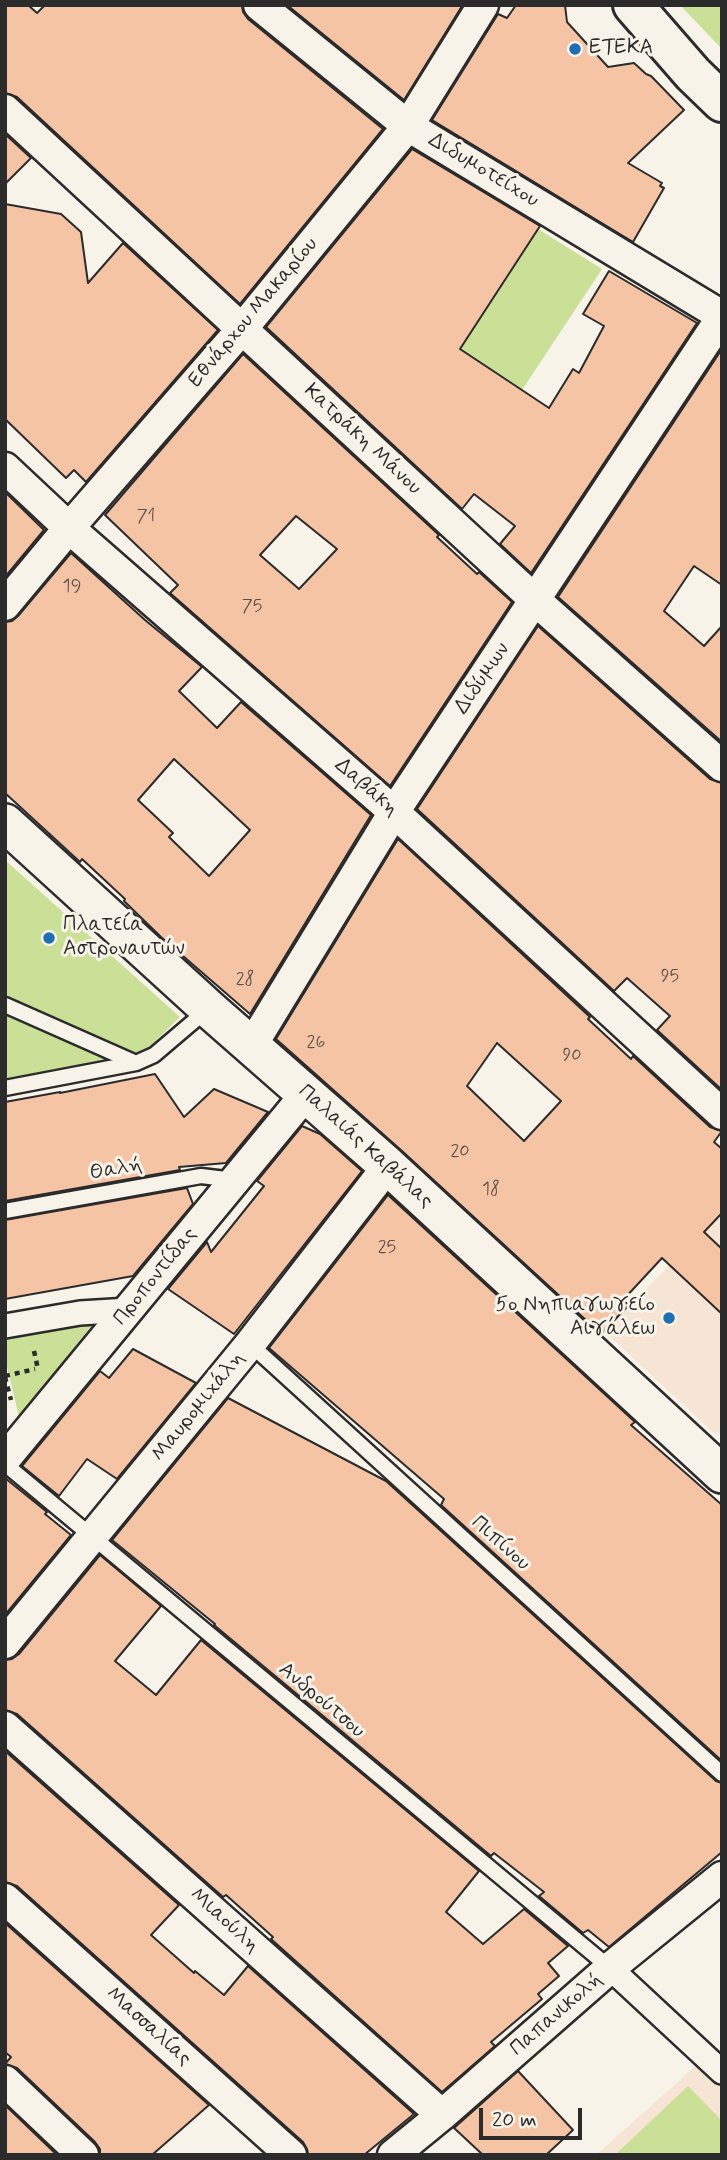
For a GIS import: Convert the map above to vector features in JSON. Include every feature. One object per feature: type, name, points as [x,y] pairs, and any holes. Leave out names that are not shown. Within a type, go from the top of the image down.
[{"type":"highway","points":[[633,5],[717,100]]},
{"type":"street","name":"Διδυμοτείχου","points":[[259,5],[408,126],[722,316]]},
{"type":"street","name":"Εθνάρχου Μακαρίου","points":[[5,605],[242,329],[408,126],[483,5]]},
{"type":"street","name":"Κατράκη Μάνου","points":[[5,110],[535,600],[722,766]]},
{"type":"street","name":"Διδύμων","points":[[252,1045],[394,812],[722,316]]},
{"type":"street","name":"Δαβάκη","points":[[5,468],[69,528],[394,812],[722,1114]]},
{"type":"street","name":"Παλαιάς Καβάλας","points":[[5,823],[209,1009],[388,1166],[722,1474]]},
{"type":"street","name":"Προποντίδας","points":[[5,1462],[306,1094]]},
{"type":"street","name":"Μαυρομιχάλη","points":[[5,1643],[250,1344],[388,1166]]},
{"type":"street","points":[[5,1326],[80,1312],[129,1310]]},
{"type":"street","name":"Μιαούλη","points":[[5,1727],[442,2115]]},
{"type":"street","name":"Παπανικολή","points":[[393,2155],[722,1877]]},
{"type":"street","name":"Μασσαλίας","points":[[5,1899],[291,2155]]},
{"type":"street","points":[[610,1969],[722,2072]]},
{"type":"street","points":[[5,2081],[83,2155]]},
{"type":"lane","points":[[5,1005],[136,1063]]},
{"type":"lane","points":[[5,1088],[136,1063],[154,1055],[209,1009]]},
{"type":"lane","name":"Θαλή","points":[[5,1211],[201,1176],[235,1180]]},
{"type":"lane","name":"Πιπίνου","points":[[250,1344],[722,1774]]},
{"type":"lane","name":"Ανδρούτσου","points":[[5,1462],[92,1538],[610,1969]]},
{"type":"path","points":[[5,1376],[37,1369]]},
{"type":"shaded area","name":"5ο Νηπιαγωγείο Αιγάλεω","points":[[722,1213],[722,1432],[714,1433],[604,1331]]},
{"type":"shaded area","points":[[698,2064],[722,2085],[722,2155],[596,2155]]},
{"type":"green space","points":[[680,5],[721,5],[722,49]]},
{"type":"green space","points":[[538,229],[602,269],[522,390],[460,349]]},
{"type":"green space","name":"Πλατεία Αστροναυτών","points":[[5,860],[180,1017],[141,1055],[5,1079]]},
{"type":"green space","points":[[96,1320],[19,1417],[5,1358],[5,1335]]},
{"type":"green space","points":[[688,2086],[722,2121],[722,2155],[615,2155]]},
{"type":"building","points":[[5,5],[28,5],[37,13],[45,5],[242,5],[248,19],[383,129],[240,304],[17,97],[5,93]]},
{"type":"building","points":[[287,5],[460,5],[462,6],[404,100]]},
{"type":"building","points":[[516,5],[565,5],[567,22],[608,67],[634,63],[651,76],[684,110],[628,163],[662,183],[660,186],[664,188],[633,242],[432,120],[498,14],[507,18]]},
{"type":"building","points":[[5,134],[31,158],[5,184]]},
{"type":"building","points":[[412,149],[540,226],[460,349],[549,408],[573,369],[579,373],[604,326],[583,314],[609,271],[697,323],[531,573],[500,544],[515,526],[474,494],[462,509],[266,327]]},
{"type":"building","points":[[5,204],[61,214],[81,232],[88,283],[123,243],[218,330],[86,482],[74,470],[66,478],[5,419]]},
{"type":"building","points":[[722,349],[722,585],[694,566],[664,611],[704,646],[722,626],[722,742],[558,597]]},
{"type":"building","points":[[243,354],[439,535],[437,537],[477,574],[479,572],[512,602],[390,786],[170,593],[178,585],[105,515]],"holes":[[[296,516],[337,549],[299,589],[260,555]]]},
{"type":"building","points":[[5,492],[44,530],[5,577]]},
{"type":"building","points":[[71,553],[202,667],[179,691],[217,728],[241,702],[371,815],[250,1014],[161,937],[82,859],[80,862],[5,793],[5,622],[18,616]],"holes":[[[174,759],[250,830],[209,876],[169,837],[173,833],[138,800]]]},
{"type":"building","points":[[538,626],[710,779],[722,783],[722,1090],[657,1030],[670,1016],[627,978],[614,991],[417,809]]},
{"type":"building","points":[[398,839],[590,1017],[588,1019],[631,1059],[633,1056],[710,1127],[722,1131],[714,1142],[722,1149],[722,1213],[704,1232],[722,1249],[722,1314],[662,1258],[623,1300],[629,1305],[601,1334],[276,1039]],"holes":[[[497,1043],[561,1101],[524,1141],[467,1086]]]},
{"type":"building","points":[[155,1074],[184,1117],[214,1089],[268,1112],[226,1163],[179,1167],[180,1170],[5,1201],[5,1102]]},
{"type":"building","points":[[302,1126],[320,1134],[362,1171],[234,1334],[168,1289],[207,1242],[211,1252],[264,1186],[257,1181]]},
{"type":"building","points":[[187,1188],[193,1204],[133,1276],[5,1299],[5,1220]]},
{"type":"building","points":[[388,1195],[635,1422],[631,1425],[722,1505],[722,1761],[441,1505],[444,1499],[269,1348]]},
{"type":"building","points":[[133,1349],[196,1383],[117,1479],[87,1459],[59,1496],[22,1466],[100,1371],[109,1378]]},
{"type":"building","points":[[228,1398],[386,1481],[716,1781],[722,1783],[722,1852],[609,1947],[588,1930],[583,1933],[539,1896],[544,1892],[494,1853],[491,1856],[112,1540]]},
{"type":"building","points":[[5,1478],[71,1535],[5,1615]]},
{"type":"building","points":[[100,1555],[161,1606],[115,1661],[156,1695],[201,1640],[479,1871],[446,1912],[483,1944],[524,1909],[568,1946],[548,1963],[559,1976],[538,1994],[542,1999],[491,2042],[495,2046],[442,2092],[271,1939],[273,1937],[226,1895],[223,1897],[17,1714],[5,1710],[5,1660],[19,1654]]},
{"type":"building","points":[[5,1751],[179,1905],[151,1935],[224,1995],[248,1966],[414,2114],[364,2155],[308,2154],[303,2142],[17,1886],[5,1882]]},
{"type":"building","points":[[5,1923],[209,2105],[152,2155],[100,2155],[100,2149],[95,2142],[17,2068],[5,2064],[11,2057],[5,2052]]},
{"type":"building","points":[[518,2071],[573,2130],[546,2155],[483,2155],[454,2128]]},
{"type":"building","points":[[5,2105],[57,2155],[5,2155]]},
{"type":"place","name":"ΕΤΕΚΑ","points":[[575,49]]},
{"type":"place","name":"Πλατεία Αστροναυτών","points":[[49,938]]},
{"type":"place","name":"5ο Νηπιαγωγείο Αιγάλεω","points":[[669,1318]]}]
